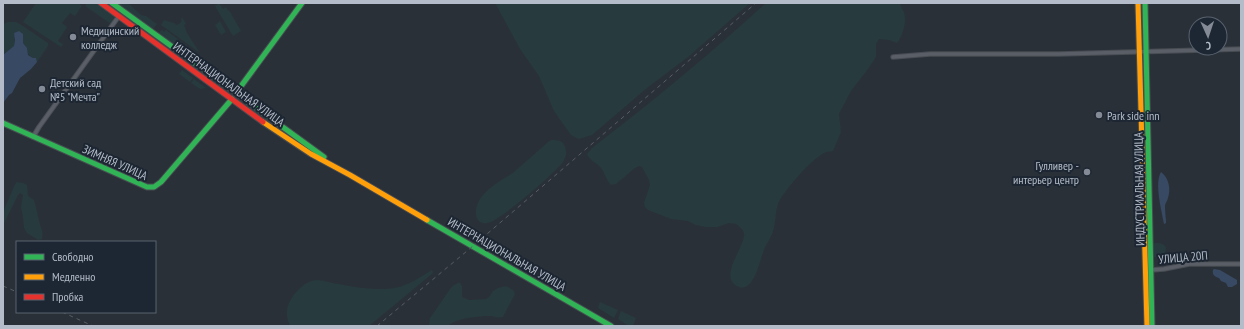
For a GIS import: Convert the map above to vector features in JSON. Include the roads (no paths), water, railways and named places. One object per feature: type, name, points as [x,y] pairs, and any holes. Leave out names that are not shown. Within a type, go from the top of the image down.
[{"type":"main road","name":"ИНТЕРНАЦИОНАЛЬНАЯ УЛИЦА","points":[[101,3],[303,149],[611,326]]},
{"type":"main road","name":"ИНТЕРНАЦИОНАЛЬНАЯ УЛИЦА","points":[[112,3],[307,146],[350,175]]},
{"type":"main road","points":[[232,99],[302,3]]},
{"type":"main road","name":"ИНДУСТРИАЛЬНАЯ УЛИЦА","points":[[1138,3],[1147,326]]},
{"type":"main road","name":"ИНДУСТРИАЛЬНАЯ УЛИЦА","points":[[1145,3],[1152,326]]},
{"type":"main road","points":[[180,61],[184,56]]},
{"type":"main road","name":"ЗИМНЯЯ УЛИЦА","points":[[3,123],[141,185],[151,188],[166,176],[232,99]]},
{"type":"street","points":[[33,137],[118,16]]},
{"type":"street","points":[[893,57],[930,54],[1053,54],[1241,49]]},
{"type":"street","name":"УЛИЦА 20П","points":[[1151,270],[1189,264],[1241,264]]},
{"type":"water","points":[[19,31],[23,34],[23,43],[27,48],[28,55],[36,58],[37,62],[20,78],[12,93],[3,103],[3,55],[14,46],[14,33]]},
{"type":"water","points":[[1161,172],[1168,180],[1169,187],[1169,195],[1165,206],[1166,223],[1164,224],[1158,190]]},
{"type":"water","points":[[1214,269],[1220,270],[1237,280],[1237,284],[1232,287],[1228,287],[1226,283],[1214,276]]},
{"type":"railway","points":[[377,326],[473,246],[756,3]]},
{"type":"railway","points":[[3,286],[16,292]]},
{"type":"railway","points":[[64,313],[93,326]]},
{"type":"place","name":"Медицинский колледж","points":[[73,37]]},
{"type":"place","name":"Детский сад №5 \"Мечта\"","points":[[42,89]]},
{"type":"place","name":"Park side inn","points":[[1099,115]]},
{"type":"place","name":"Гулливер - интерьер центр","points":[[1087,172]]}]
